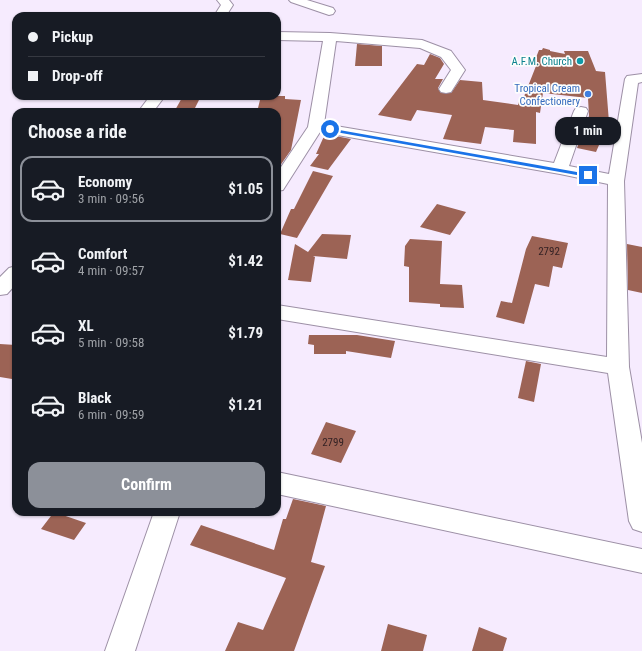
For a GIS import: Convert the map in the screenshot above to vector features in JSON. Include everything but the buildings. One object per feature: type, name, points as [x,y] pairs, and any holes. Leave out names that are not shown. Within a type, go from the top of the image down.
[{"type":"street","points":[[223,0],[227,5],[223,12]]},
{"type":"street","points":[[295,0],[329,11]]},
{"type":"street","points":[[281,36],[330,37],[422,44],[446,54],[458,70],[446,89]]},
{"type":"street","points":[[281,180],[316,127],[330,37]]},
{"type":"street","points":[[642,78],[632,79],[616,181],[618,367],[642,521]]},
{"type":"street","points":[[148,108],[155,100]]},
{"type":"street","points":[[560,169],[581,111]]},
{"type":"street","points":[[316,127],[560,169],[616,181]]},
{"type":"street","points":[[0,288],[12,276]]},
{"type":"street","points":[[281,313],[618,367]]},
{"type":"street","points":[[281,484],[642,561]]},
{"type":"street","points":[[120,651],[166,516]]},
{"type":"place","name":"A.F.M. Church","points":[[580,61]]},
{"type":"place","name":"Tropical Cream Confectionery","points":[[588,94]]},
{"type":"route","points":[[330,129],[588,175]]}]
